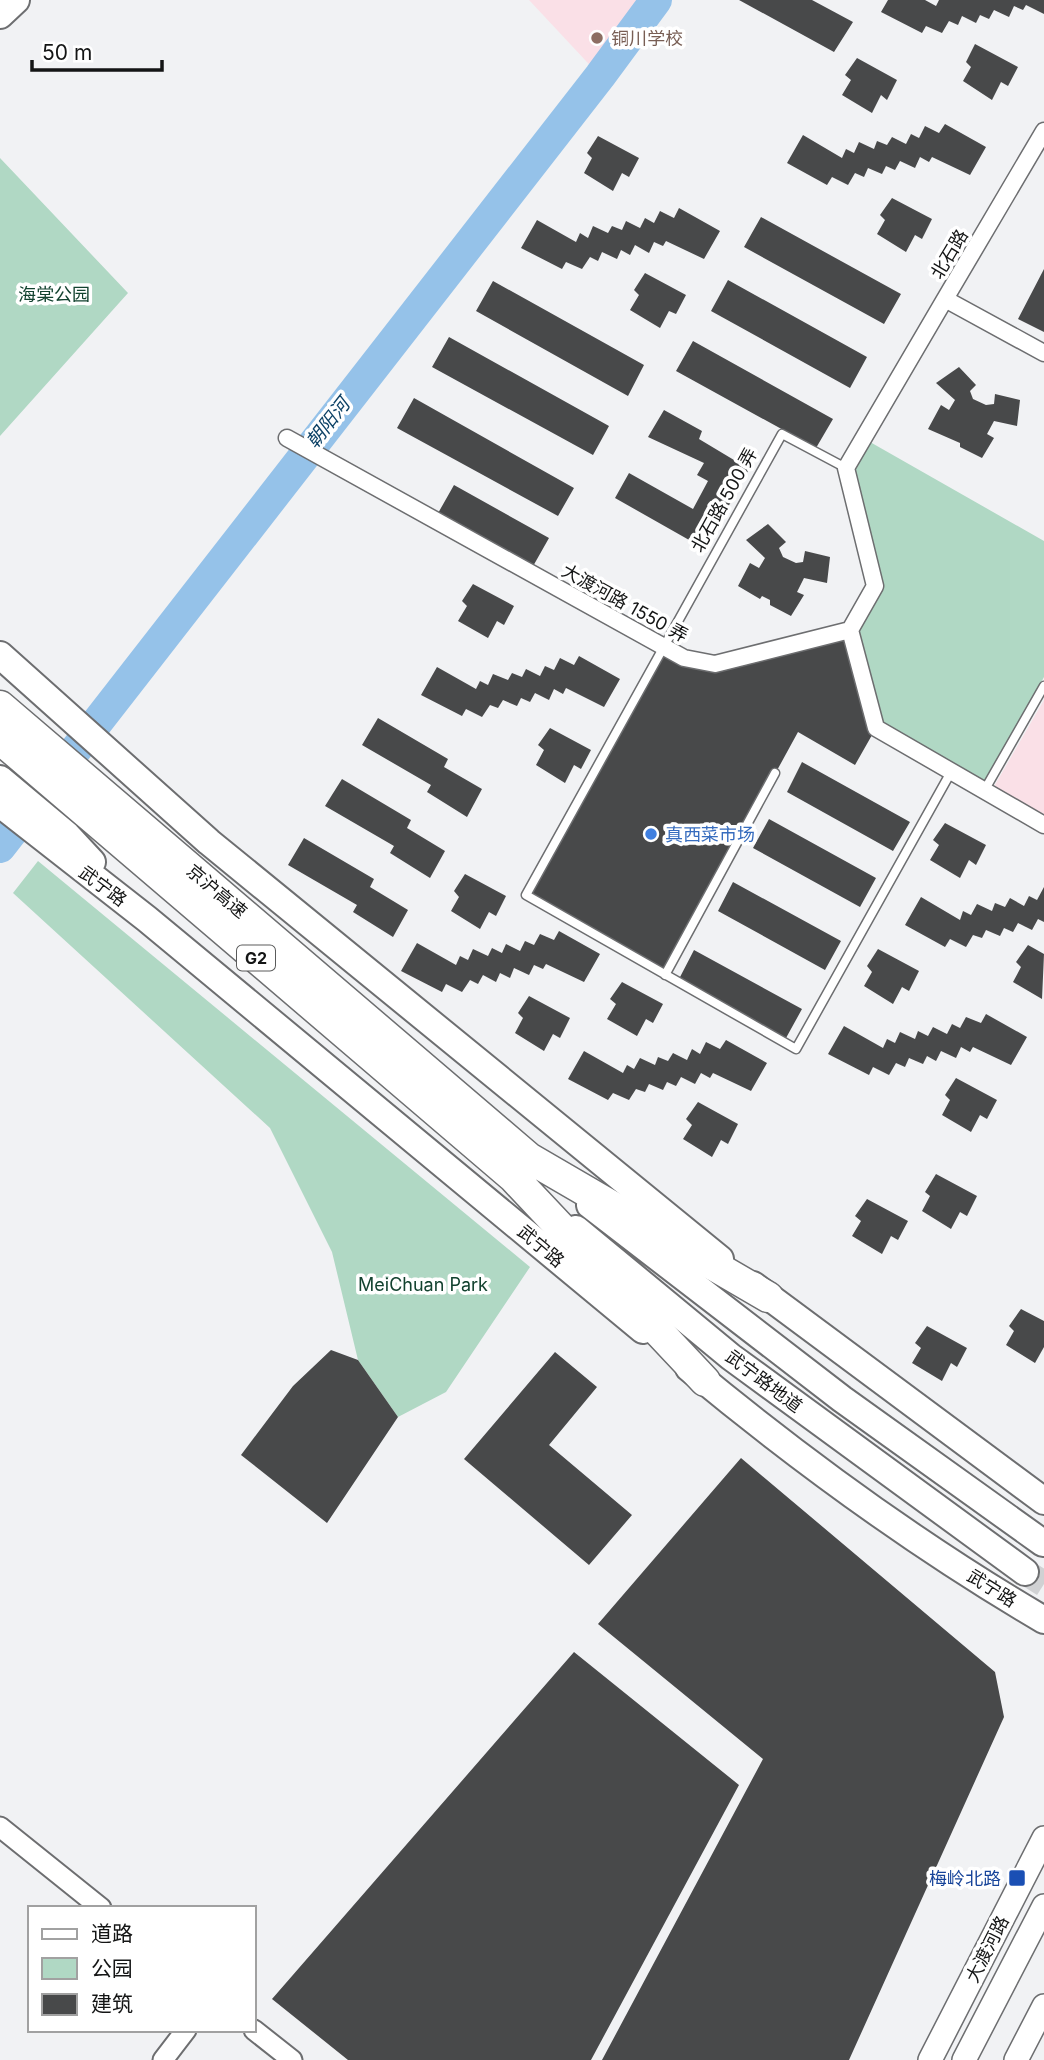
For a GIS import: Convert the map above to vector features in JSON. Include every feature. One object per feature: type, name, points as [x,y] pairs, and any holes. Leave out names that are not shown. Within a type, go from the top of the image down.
[{"type":"highway","name":"京沪高速","points":[[0,706],[521,1167]]},
{"type":"highway","name":"京沪高速","points":[[0,739],[521,1167]]},
{"type":"highway","points":[[521,1167],[768,1297]]},
{"type":"highway","points":[[521,1167],[705,1381]]},
{"type":"main road","points":[[0,15],[16,0]]},
{"type":"main road","points":[[0,656],[66,713],[123,772]]},
{"type":"main road","points":[[0,676],[123,772],[768,1297],[1044,1501]]},
{"type":"main road","points":[[0,779],[60,842]]},
{"type":"main road","points":[[0,804],[60,842]]},
{"type":"main road","name":"武宁路","points":[[60,842],[147,919],[705,1381],[896,1524],[979,1581],[1044,1620]]},
{"type":"main road","name":"武宁路地道","points":[[521,1167],[1043,1543]]},
{"type":"main road","name":"武宁路地道","points":[[521,1167],[731,1357],[1025,1572]]},
{"type":"main road","name":"大渡河路","points":[[930,2060],[1044,1838]]},
{"type":"main road","name":"大渡河路","points":[[964,2060],[1044,1906]]},
{"type":"main road","points":[[1016,1959],[1044,1938]]},
{"type":"main road","points":[[1016,2060],[1044,2006]]},
{"type":"street","name":"北石路","points":[[1044,131],[945,299],[1044,353]]},
{"type":"street","points":[[945,299],[846,468],[875,586],[850,630],[876,728],[1044,825]]},
{"type":"street","name":"大渡河路 1550 弄","points":[[287,438],[665,647],[699,663],[715,664],[850,630]]},
{"type":"street","points":[[0,1827],[99,1906]]},
{"type":"street","points":[[163,2060],[185,2032]]},
{"type":"street","points":[[256,2032],[292,2060]]},
{"type":"lane","name":"北石路 500 弄","points":[[665,647],[782,434],[846,468]]},
{"type":"lane","points":[[665,647],[526,895],[796,1049],[951,771]]},
{"type":"lane","points":[[984,790],[1044,686]]},
{"type":"lane","points":[[665,975],[775,773]]},
{"type":"shaded area","name":"铜川学校","points":[[529,0],[657,0],[600,76]]},
{"type":"shaded area","points":[[1044,700],[1044,819],[992,790]]},
{"type":"green space","name":"海棠公园","points":[[0,158],[128,293],[0,436]]},
{"type":"green space","points":[[863,438],[1044,541],[1044,677],[984,791],[876,728],[850,630],[875,586],[846,468]]},
{"type":"green space","name":"MeiChuan Park","points":[[38,861],[530,1267],[446,1392],[398,1417],[358,1360],[332,1252],[270,1128],[13,893]]},
{"type":"building","points":[[739,0],[812,0],[853,22],[834,52]]},
{"type":"building","points":[[888,0],[925,0],[936,6],[939,0],[1044,0],[1044,14],[1026,5],[1023,10],[1014,6],[1009,17],[994,10],[989,19],[980,15],[976,23],[962,16],[958,25],[949,21],[942,33],[926,26],[922,33],[881,12]]},
{"type":"building","points":[[975,44],[1018,67],[1008,86],[1001,82],[992,100],[963,81],[971,67],[966,62]]},
{"type":"building","points":[[857,58],[897,80],[887,100],[881,95],[872,113],[842,95],[851,80],[845,75]]},
{"type":"building","points":[[945,124],[986,147],[970,175],[932,157],[929,162],[920,157],[915,168],[900,161],[895,170],[886,166],[882,174],[868,168],[864,177],[855,173],[848,185],[832,177],[827,185],[787,163],[803,135],[842,158],[846,149],[854,153],[859,142],[874,149],[877,141],[887,145],[892,137],[906,144],[911,134],[919,138],[925,126],[939,133]]},
{"type":"building","points":[[598,136],[639,158],[629,177],[622,173],[613,191],[584,173],[592,158],[587,153]]},
{"type":"building","points":[[892,198],[932,219],[922,239],[915,235],[906,252],[877,234],[885,220],[880,215]]},
{"type":"building","points":[[679,208],[720,231],[704,259],[666,241],[663,246],[654,242],[649,253],[635,245],[630,255],[621,250],[617,259],[602,252],[598,261],[590,257],[582,269],[566,262],[562,269],[521,248],[537,220],[576,242],[580,233],[588,238],[593,226],[608,233],[612,226],[622,230],[626,221],[640,228],[645,218],[654,223],[660,211],[674,218]]},
{"type":"building","points":[[761,217],[901,294],[884,324],[744,247]]},
{"type":"building","points":[[1044,269],[1044,332],[1018,319]]},
{"type":"building","points":[[645,273],[686,295],[676,314],[669,311],[660,328],[630,310],[639,295],[634,290]]},
{"type":"building","points":[[728,280],[867,357],[850,388],[711,311]]},
{"type":"building","points":[[493,281],[644,365],[628,396],[476,311]]},
{"type":"building","points":[[449,337],[609,426],[593,455],[432,367]]},
{"type":"building","points":[[693,341],[833,419],[816,448],[676,371]]},
{"type":"building","points":[[959,367],[976,385],[970,391],[973,399],[986,405],[994,404],[995,394],[1020,400],[1017,426],[994,421],[987,434],[994,438],[982,458],[960,447],[960,443],[928,429],[941,405],[949,410],[955,400],[936,383]]},
{"type":"building","points":[[414,398],[574,488],[558,516],[397,428]]},
{"type":"building","points":[[664,410],[702,431],[699,439],[749,469],[705,549],[615,498],[629,473],[693,509],[708,481],[697,475],[704,463],[648,437]]},
{"type":"building","points":[[454,485],[549,538],[532,568],[437,515]]},
{"type":"building","points":[[768,524],[786,542],[779,548],[783,557],[796,563],[803,562],[805,551],[830,557],[827,583],[804,578],[797,592],[804,595],[791,616],[770,605],[770,600],[762,596],[760,599],[738,586],[750,563],[759,568],[765,558],[746,540]]},
{"type":"building","points":[[473,584],[514,606],[504,625],[497,621],[488,638],[458,621],[467,606],[462,601]]},
{"type":"building","name":"真西菜市场","points":[[850,630],[876,728],[855,765],[798,732],[665,975],[526,895],[665,647],[699,663]]},
{"type":"building","points":[[579,656],[620,679],[604,707],[566,688],[563,694],[554,689],[549,700],[535,693],[530,702],[521,698],[517,706],[503,700],[498,708],[490,705],[482,717],[466,709],[462,716],[421,695],[437,667],[476,689],[480,681],[488,685],[493,674],[508,680],[512,673],[522,677],[526,669],[540,676],[545,666],[554,670],[560,658],[574,665]]},
{"type":"building","points":[[378,718],[448,759],[444,767],[482,789],[467,817],[427,792],[431,785],[362,745]]},
{"type":"building","points":[[550,728],[591,750],[581,769],[574,765],[565,783],[536,765],[544,750],[538,745]]},
{"type":"building","points":[[802,762],[910,822],[893,851],[787,792]]},
{"type":"building","points":[[342,779],[411,820],[407,828],[445,851],[430,878],[390,853],[394,846],[325,806]]},
{"type":"building","points":[[769,819],[876,878],[860,907],[753,848]]},
{"type":"building","points":[[945,823],[986,845],[976,865],[969,860],[960,878],[930,860],[939,845],[933,840]]},
{"type":"building","points":[[304,838],[374,879],[370,887],[408,910],[393,937],[353,912],[357,905],[288,865]]},
{"type":"building","points":[[465,874],[506,896],[496,916],[489,912],[480,929],[451,911],[459,897],[454,891]]},
{"type":"building","points":[[733,882],[841,941],[825,970],[718,911]]},
{"type":"building","points":[[1044,887],[1044,922],[1038,919],[1032,930],[1018,923],[1013,932],[1004,928],[1000,936],[986,930],[982,938],[973,935],[966,947],[950,939],[945,947],[905,925],[921,897],[960,920],[963,911],[971,915],[977,904],[992,911],[995,903],[1005,907],[1010,898],[1024,906],[1029,896],[1037,900]]},
{"type":"building","points":[[559,931],[600,954],[584,982],[546,964],[543,969],[534,965],[529,975],[514,968],[510,978],[500,973],[496,982],[483,975],[478,984],[470,980],[462,992],[446,984],[442,992],[401,971],[417,943],[456,965],[460,956],[468,960],[473,949],[488,956],[492,948],[502,953],[506,944],[520,951],[525,941],[534,945],[540,934],[554,940]]},
{"type":"building","points":[[1028,945],[1044,954],[1042,999],[1013,982],[1021,967],[1016,962]]},
{"type":"building","points":[[878,949],[919,971],[909,991],[902,987],[893,1004],[864,986],[872,972],[867,966]]},
{"type":"building","points":[[694,950],[802,1009],[786,1038],[679,979]]},
{"type":"building","points":[[622,982],[663,1004],[653,1023],[646,1019],[637,1036],[607,1019],[616,1004],[610,999]]},
{"type":"building","points":[[529,996],[570,1018],[560,1038],[553,1034],[544,1051],[515,1033],[523,1018],[518,1013]]},
{"type":"building","points":[[986,1014],[1027,1037],[1011,1065],[973,1047],[970,1052],[961,1047],[956,1058],[941,1051],[936,1061],[927,1056],[923,1064],[909,1058],[905,1067],[896,1063],[889,1075],[873,1067],[869,1075],[828,1054],[844,1026],[883,1048],[887,1039],[895,1043],[900,1032],[915,1039],[918,1031],[928,1036],[933,1027],[947,1034],[952,1024],[960,1028],[966,1017],[981,1023]]},
{"type":"building","points":[[726,1040],[767,1063],[751,1091],[713,1073],[710,1078],[701,1073],[695,1084],[681,1077],[676,1086],[667,1082],[663,1090],[649,1084],[645,1092],[636,1089],[629,1100],[613,1093],[608,1100],[568,1079],[584,1051],[623,1073],[627,1065],[634,1069],[640,1058],[655,1065],[658,1057],[668,1061],[673,1053],[687,1060],[692,1049],[700,1054],[706,1042],[720,1049]]},
{"type":"building","points":[[956,1078],[997,1100],[987,1119],[980,1115],[971,1132],[942,1115],[950,1100],[945,1095]]},
{"type":"building","points":[[698,1102],[738,1124],[728,1144],[721,1140],[712,1157],[683,1139],[692,1125],[686,1119]]},
{"type":"building","points":[[936,1174],[977,1196],[967,1216],[960,1212],[951,1229],[922,1211],[930,1196],[925,1192]]},
{"type":"building","points":[[867,1199],[908,1221],[898,1240],[891,1236],[882,1254],[852,1236],[861,1221],[855,1216]]},
{"type":"building","points":[[1021,1309],[1044,1321],[1044,1347],[1035,1363],[1006,1345],[1014,1331],[1009,1326]]},
{"type":"building","points":[[927,1326],[967,1348],[957,1367],[951,1363],[942,1381],[912,1363],[921,1348],[915,1343]]},
{"type":"building","points":[[331,1350],[358,1360],[398,1417],[327,1523],[241,1455],[293,1386]]},
{"type":"building","points":[[555,1352],[597,1387],[549,1445],[632,1515],[589,1565],[464,1459]]},
{"type":"building","points":[[741,1458],[995,1672],[1004,1717],[849,2060],[602,2060],[763,1759],[598,1624]]},
{"type":"building","points":[[574,1652],[739,1785],[591,2060],[348,2060],[272,1999]]},
{"type":"waterway","name":"朝阳河","points":[[0,847],[600,76],[656,0]]},
{"type":"tunnel","points":[[1025,1572],[1044,1584]]},
{"type":"place","name":"铜川学校","points":[[597,38]]},
{"type":"place","name":"真西菜市场","points":[[651,834]]},
{"type":"place","name":"梅岭北路","points":[[1017,1878]]}]
